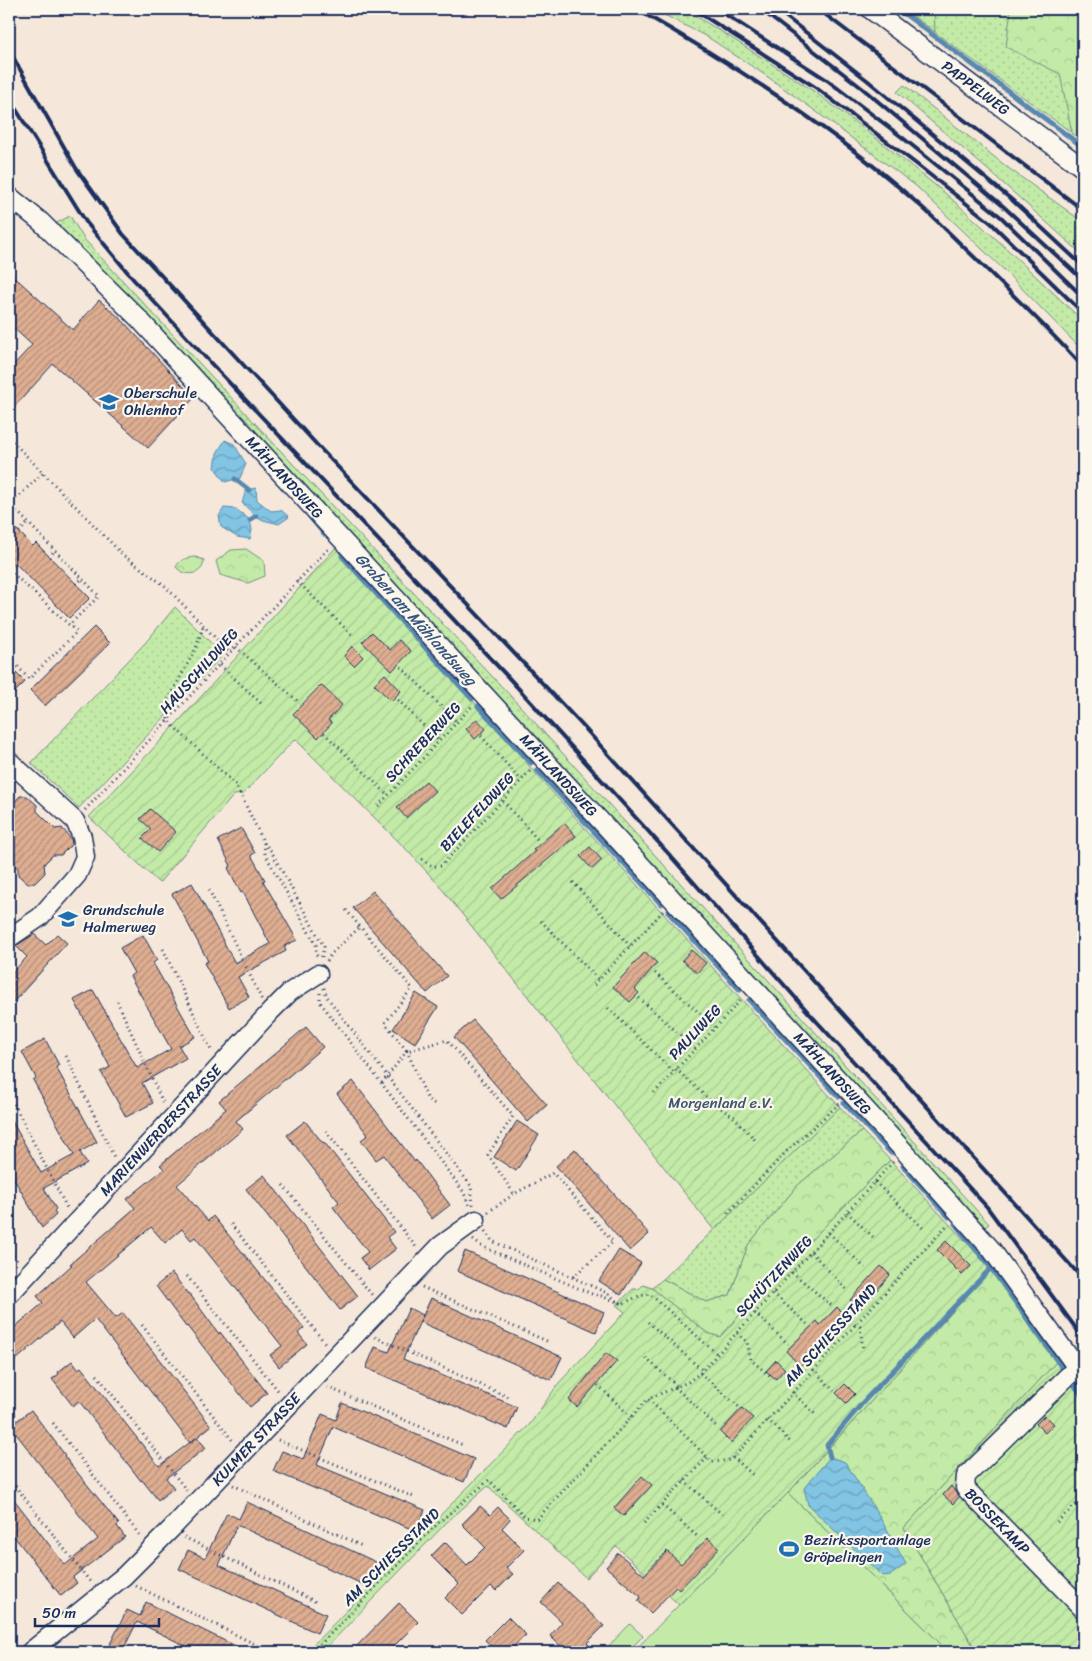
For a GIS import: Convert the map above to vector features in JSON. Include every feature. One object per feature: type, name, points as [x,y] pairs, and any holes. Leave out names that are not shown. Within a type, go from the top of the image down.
[{"type":"street","name":"PAPPELWEG","points":[[870,9],[1083,168]]},
{"type":"street","name":"MÄHLANDSWEG","points":[[9,196],[41,222],[138,319],[340,536],[904,1151],[991,1249],[1080,1372]]},
{"type":"street","points":[[9,761],[75,821],[82,836],[85,856],[77,875],[40,917],[9,938]]},
{"type":"street","name":"MARIENWERDERSTRASSE","points":[[9,1295],[271,1011],[290,992],[318,974]]},
{"type":"street","name":"KULMER STRASSE","points":[[31,1652],[124,1576],[222,1477],[427,1259],[440,1246],[482,1216]]},
{"type":"street","name":"BOSSEKAMP","points":[[1080,1372],[966,1476],[965,1488],[1083,1609]]},
{"type":"path","points":[[9,438],[124,556],[164,585],[230,654]]},
{"type":"path","points":[[43,473],[9,505],[99,596],[69,624]]},
{"type":"path","points":[[19,532],[28,523]]},
{"type":"path","name":"HAUSCHILDWEG","points":[[75,821],[340,536]]},
{"type":"path","points":[[49,557],[55,550]]},
{"type":"path","points":[[9,570],[78,632],[29,679],[9,657]]},
{"type":"path","points":[[76,584],[82,579]]},
{"type":"path","points":[[297,582],[352,635]]},
{"type":"path","points":[[203,627],[196,648],[166,704],[168,720],[236,785],[264,842],[272,851],[324,947],[318,974],[327,997],[471,1186],[492,1241],[607,1293],[622,1304]]},
{"type":"path","points":[[236,647],[300,703]]},
{"type":"path","points":[[220,665],[262,704]]},
{"type":"path","points":[[402,667],[457,722]]},
{"type":"path","name":"SCHREBERWEG","points":[[378,806],[484,693]]},
{"type":"path","points":[[398,700],[439,741]]},
{"type":"path","points":[[324,733],[388,795]]},
{"type":"path","points":[[481,736],[522,780]]},
{"type":"path","name":"BIELEFELDWEG","points":[[422,859],[434,867],[441,866],[543,757]]},
{"type":"path","points":[[503,801],[538,840]]},
{"type":"path","points":[[264,842],[265,854],[316,945],[320,1002],[482,1216]]},
{"type":"path","points":[[573,882],[630,946]]},
{"type":"path","points":[[209,890],[260,998],[271,1011]]},
{"type":"path","points":[[594,985],[673,900]]},
{"type":"path","points":[[346,910],[412,988],[385,1023],[407,1051],[428,1100],[435,1104]]},
{"type":"path","points":[[540,921],[599,980]]},
{"type":"path","points":[[318,974],[331,954],[360,927]]},
{"type":"path","points":[[163,949],[211,1051],[222,1064]]},
{"type":"path","points":[[654,973],[715,1027]]},
{"type":"path","name":"PAULIWEG","points":[[654,1093],[752,987]]},
{"type":"path","points":[[639,998],[695,1048]]},
{"type":"path","points":[[117,1001],[161,1102],[174,1118]]},
{"type":"path","points":[[608,1008],[675,1070],[734,1117],[756,1142]]},
{"type":"path","points":[[382,1083],[407,1051],[447,1040],[513,1116],[488,1155],[514,1194]]},
{"type":"path","points":[[66,1056],[112,1154],[124,1172]]},
{"type":"path","points":[[728,1213],[787,1151],[850,1093]]},
{"type":"path","points":[[14,1104],[64,1206],[76,1222]]},
{"type":"path","points":[[326,1131],[414,1245],[427,1259]]},
{"type":"path","name":"SCHÜTZENWEG","points":[[489,1480],[525,1518],[537,1519],[648,1399],[688,1382],[701,1372],[904,1151]]},
{"type":"path","points":[[482,1216],[514,1194],[553,1173],[613,1242],[573,1278]]},
{"type":"path","points":[[875,1182],[924,1229]]},
{"type":"path","points":[[283,1184],[382,1308]]},
{"type":"path","points":[[847,1212],[873,1238]]},
{"type":"path","name":"AM SCHIESSSTAND","points":[[733,1457],[944,1226],[960,1214]]},
{"type":"path","points":[[231,1224],[325,1344],[337,1354]]},
{"type":"path","points":[[460,1231],[481,1246],[594,1295],[622,1304],[638,1296],[650,1294],[717,1354]]},
{"type":"path","points":[[829,1232],[865,1268]]},
{"type":"path","points":[[811,1252],[847,1290]]},
{"type":"path","points":[[792,1272],[832,1306]]},
{"type":"path","points":[[186,1276],[290,1404]]},
{"type":"path","points":[[408,1280],[549,1342]]},
{"type":"path","points":[[773,1293],[808,1324]]},
{"type":"path","points":[[755,1313],[788,1344]]},
{"type":"path","points":[[648,1322],[739,1407]]},
{"type":"path","points":[[855,1324],[860,1327],[863,1349]]},
{"type":"path","points":[[142,1325],[243,1454]]},
{"type":"path","points":[[361,1330],[379,1340],[508,1396]]},
{"type":"path","points":[[736,1333],[747,1342],[751,1360],[771,1377]]},
{"type":"path","points":[[646,1358],[716,1426]]},
{"type":"path","points":[[813,1369],[834,1391]]},
{"type":"path","points":[[97,1375],[198,1502]]},
{"type":"path","points":[[313,1380],[463,1445]]},
{"type":"path","points":[[598,1385],[632,1417]]},
{"type":"path","points":[[792,1392],[817,1416]]},
{"type":"path","points":[[648,1399],[712,1462],[731,1460],[733,1457],[754,1476]]},
{"type":"path","points":[[767,1420],[790,1442]]},
{"type":"path","points":[[53,1423],[151,1549]]},
{"type":"path","points":[[266,1430],[279,1441],[416,1498]]},
{"type":"path","points":[[644,1523],[708,1457]]},
{"type":"path","points":[[222,1477],[232,1485],[364,1547]]},
{"type":"path","points":[[9,1478],[90,1582],[102,1594]]},
{"type":"path","name":"AM SCHIESSSTAND","points":[[313,1652],[439,1522],[489,1480]]},
{"type":"path","points":[[684,1481],[724,1516]]},
{"type":"path","points":[[1057,1522],[1083,1498]]},
{"type":"path","points":[[662,1505],[699,1538]]},
{"type":"path","points":[[172,1528],[182,1536],[318,1603]]},
{"type":"path","points":[[124,1576],[133,1585],[261,1648]]},
{"type":"green space","points":[[653,9],[684,9],[815,92],[881,142],[945,193],[1083,321],[1083,351],[1003,269],[916,186],[765,75],[709,38]]},
{"type":"green space","points":[[903,9],[1083,9],[1083,141]]},
{"type":"green space","points":[[903,9],[934,9],[935,32]]},
{"type":"green space","points":[[1011,9],[1083,9],[1083,141],[1072,133],[1060,74],[1006,47]]},
{"type":"green space","points":[[904,85],[1007,167],[1083,222],[1083,255],[897,92]]},
{"type":"green space","points":[[70,216],[84,239],[519,705],[989,1224],[982,1230],[53,225]]},
{"type":"green space","name":"Morgenland e.V.","points":[[338,545],[543,782],[840,1107],[714,1230],[438,884],[405,848],[295,739],[243,794],[234,795],[159,883],[89,817],[179,721]]},
{"type":"green space","points":[[246,549],[264,561],[265,576],[248,583],[220,575],[216,561],[231,550]]},
{"type":"green space","points":[[195,557],[204,560],[198,572],[184,573],[176,567],[184,559]]},
{"type":"green space","points":[[175,607],[223,655],[79,808],[31,763],[146,642]]},
{"type":"green space","points":[[840,1107],[862,1131],[798,1185],[748,1245],[730,1295],[706,1302],[663,1279]]},
{"type":"green space","points":[[862,1131],[890,1160],[765,1287],[720,1337],[707,1333],[652,1288],[663,1279],[706,1302],[730,1295],[748,1245],[798,1185]]},
{"type":"green space","points":[[890,1160],[991,1269],[788,1493],[679,1605],[616,1546],[586,1578],[488,1486],[447,1522],[322,1652],[306,1652],[530,1424],[558,1384],[625,1312],[616,1305],[633,1289],[639,1289],[643,1285],[652,1288],[707,1333],[720,1337],[765,1287]]},
{"type":"green space","points":[[991,1269],[1024,1310],[1059,1359],[904,1528],[977,1652],[949,1652],[788,1493]]},
{"type":"green space","points":[[1059,1359],[1083,1393],[1083,1652],[977,1652],[904,1528]]},
{"type":"green space","name":"Bezirkssportanlage Gröpelingen","points":[[788,1493],[949,1652],[633,1652]]},
{"type":"green space","points":[[630,1624],[643,1636],[627,1652],[603,1652]]},
{"type":"water","points":[[225,440],[234,444],[246,464],[240,478],[225,482],[215,468],[217,453]]},
{"type":"water","points":[[256,488],[257,500],[271,511],[281,510],[289,517],[279,524],[259,519],[242,503],[246,490]]},
{"type":"water","points":[[224,508],[236,509],[250,520],[252,530],[250,539],[237,537],[221,527],[219,516]]},
{"type":"water","points":[[830,1457],[845,1462],[878,1514],[906,1564],[891,1575],[882,1576],[808,1505],[804,1488]]},
{"type":"building","points":[[9,272],[73,330],[99,300],[121,319],[194,398],[148,448],[53,364],[9,413],[9,370],[32,345],[9,324]]},
{"type":"building","points":[[9,522],[33,546],[36,543],[90,598],[69,618],[15,563],[9,569]]},
{"type":"building","points":[[94,627],[110,643],[45,706],[30,690]]},
{"type":"building","points":[[372,632],[390,650],[399,640],[411,651],[392,671],[362,642]]},
{"type":"building","points":[[352,646],[363,657],[354,666],[344,656]]},
{"type":"building","points":[[9,666],[25,682],[9,698]]},
{"type":"building","points":[[385,674],[401,691],[391,701],[374,684]]},
{"type":"building","points":[[321,685],[342,705],[328,720],[332,723],[318,738],[293,714]]},
{"type":"building","points":[[477,719],[486,729],[475,739],[466,729]]},
{"type":"building","points":[[426,781],[435,791],[406,818],[397,807]]},
{"type":"building","points":[[20,796],[27,796],[37,805],[37,811],[55,829],[62,828],[71,839],[72,844],[61,855],[53,855],[44,864],[45,873],[35,883],[28,884],[18,875],[18,868],[9,860],[9,808]]},
{"type":"building","points":[[150,809],[176,832],[158,852],[142,838],[151,829],[140,819]]},
{"type":"building","points":[[564,823],[576,836],[501,899],[492,889]]},
{"type":"building","points":[[241,828],[255,853],[251,855],[265,880],[263,881],[297,940],[284,946],[286,951],[238,977],[249,997],[229,1008],[204,963],[208,961],[172,894],[192,883],[235,963],[270,944],[243,892],[241,893],[228,868],[231,866],[218,840]]},
{"type":"building","points":[[590,847],[602,860],[592,869],[580,856]]},
{"type":"building","points":[[373,891],[447,976],[427,993],[353,908]]},
{"type":"building","points":[[34,934],[46,945],[57,934],[67,943],[9,1007],[9,976],[27,957],[16,946]]},
{"type":"building","points":[[143,935],[157,960],[153,963],[195,1037],[179,1046],[186,1058],[142,1083],[153,1103],[126,1117],[101,1072],[110,1067],[74,1000],[93,990],[137,1068],[171,1049],[130,976],[134,973],[120,948]]},
{"type":"building","points":[[691,950],[706,963],[697,973],[682,960]]},
{"type":"building","points":[[645,952],[657,963],[635,989],[639,993],[630,1002],[613,987]]},
{"type":"building","points":[[416,993],[438,1007],[415,1043],[393,1029]]},
{"type":"building","points":[[473,1020],[547,1105],[528,1122],[454,1037]]},
{"type":"building","points":[[306,1027],[323,1047],[236,1121],[243,1129],[177,1185],[208,1221],[213,1216],[304,1328],[298,1333],[307,1344],[279,1367],[270,1355],[282,1346],[195,1237],[191,1240],[182,1229],[165,1243],[151,1227],[86,1282],[116,1318],[123,1313],[211,1426],[190,1443],[95,1319],[73,1338],[60,1322],[9,1366],[9,1332],[43,1303],[37,1296],[72,1265],[70,1264],[135,1208],[127,1199],[164,1169],[160,1165],[226,1109],[219,1101]]},
{"type":"building","points":[[45,1039],[59,1065],[56,1067],[97,1142],[80,1152],[87,1164],[44,1188],[56,1209],[54,1211],[56,1215],[42,1228],[9,1170],[9,1116],[41,1173],[74,1155],[33,1080],[36,1078],[22,1052]]},
{"type":"building","points":[[353,1081],[450,1205],[432,1219],[384,1155],[376,1160],[361,1140],[368,1135],[337,1094]]},
{"type":"building","points":[[305,1121],[324,1142],[394,1232],[387,1237],[396,1249],[369,1270],[360,1258],[368,1252],[333,1207],[339,1202],[287,1135]]},
{"type":"building","points":[[517,1121],[539,1135],[516,1171],[494,1157]]},
{"type":"building","points":[[575,1149],[649,1234],[630,1251],[556,1166]]},
{"type":"building","points":[[264,1175],[358,1296],[340,1310],[246,1189]]},
{"type":"building","points":[[946,1241],[971,1266],[962,1275],[937,1250]]},
{"type":"building","points":[[619,1250],[641,1263],[621,1295],[599,1281]]},
{"type":"building","points":[[465,1251],[604,1312],[596,1332],[457,1271]]},
{"type":"building","points":[[881,1266],[890,1275],[860,1309],[850,1300]]},
{"type":"building","points":[[172,1273],[267,1393],[250,1407],[156,1286]]},
{"type":"building","points":[[431,1298],[562,1357],[551,1380],[420,1322]]},
{"type":"building","points":[[837,1307],[847,1317],[831,1335],[835,1338],[820,1353],[816,1350],[800,1366],[786,1351],[817,1321],[820,1325]]},
{"type":"building","points":[[409,1308],[423,1315],[403,1359],[517,1407],[508,1429],[366,1368],[375,1347],[389,1352]]},
{"type":"building","points":[[606,1353],[617,1361],[577,1407],[569,1400]]},
{"type":"building","points":[[776,1360],[785,1369],[776,1379],[766,1371]]},
{"type":"building","points":[[72,1361],[78,1369],[81,1367],[159,1466],[197,1437],[206,1448],[166,1478],[174,1488],[158,1500],[79,1401],[73,1406],[52,1379]]},
{"type":"building","points":[[845,1384],[855,1394],[846,1403],[836,1393]]},
{"type":"building","points":[[342,1403],[474,1459],[464,1482],[333,1427],[317,1465],[425,1510],[416,1531],[273,1471],[282,1451],[303,1459],[322,1414],[336,1420]]},
{"type":"building","points":[[742,1408],[753,1418],[731,1443],[720,1432]]},
{"type":"building","points":[[31,1410],[64,1456],[119,1524],[117,1526],[125,1537],[73,1577],[77,1583],[61,1596],[9,1530],[9,1493],[65,1565],[98,1539],[10,1426]]},
{"type":"building","points":[[1045,1415],[1054,1424],[1045,1433],[1036,1424]]},
{"type":"building","points":[[642,1476],[652,1485],[624,1516],[614,1508]]},
{"type":"building","points":[[951,1486],[959,1497],[953,1504],[943,1495]]},
{"type":"building","points":[[247,1502],[378,1563],[366,1586],[237,1525],[219,1565],[326,1614],[317,1633],[179,1569],[188,1550],[205,1558],[227,1513],[239,1519]]},
{"type":"building","points":[[480,1506],[490,1515],[498,1507],[510,1519],[502,1528],[524,1550],[506,1568],[513,1574],[496,1591],[491,1586],[462,1615],[445,1598],[459,1584],[431,1556],[445,1542],[467,1565],[485,1547],[462,1524]]},
{"type":"building","points":[[708,1538],[719,1548],[679,1590],[676,1587],[651,1613],[638,1601],[641,1597],[606,1567],[618,1553],[644,1575],[667,1551],[681,1564]]},
{"type":"building","points":[[558,1583],[604,1626],[587,1643],[596,1652],[567,1652],[550,1636],[562,1622],[541,1602]]},
{"type":"building","points":[[146,1602],[249,1652],[198,1652],[137,1622],[122,1652],[106,1652],[127,1610],[140,1616]]},
{"type":"building","points":[[399,1603],[418,1622],[388,1652],[351,1652]]},
{"type":"building","points":[[508,1617],[526,1635],[508,1652],[497,1652],[485,1640]]},
{"type":"waterway","points":[[898,9],[1083,147]]},
{"type":"waterway","points":[[235,479],[249,490]]},
{"type":"waterway","points":[[250,520],[256,516]]},
{"type":"waterway","name":"Graben am Mählandsweg","points":[[310,517],[324,534]]},
{"type":"waterway","name":"Graben am Mählandsweg","points":[[342,556],[472,699]]},
{"type":"waterway","name":"Graben am Mählandsweg","points":[[478,706],[531,763]]},
{"type":"waterway","name":"Graben am Mählandsweg","points":[[537,770],[661,904]]},
{"type":"waterway","name":"Graben am Mählandsweg","points":[[668,912],[740,990]]},
{"type":"waterway","name":"Graben am Mählandsweg","points":[[749,1000],[839,1097]]},
{"type":"waterway","name":"Graben am Mählandsweg","points":[[844,1103],[891,1153]]},
{"type":"waterway","name":"Graben am Mählandsweg","points":[[903,1166],[949,1217]]},
{"type":"waterway","name":"Graben am Mählandsweg","points":[[955,1224],[991,1268],[1065,1372]]},
{"type":"waterway","points":[[830,1457],[827,1445],[865,1400],[991,1268]]},
{"type":"waterway","name":"Graben am Mählandsweg","points":[[1071,1380],[1083,1397]]},
{"type":"railway","points":[[636,9],[745,74],[816,122],[884,174],[923,208],[1028,309],[1083,367]]},
{"type":"railway","points":[[693,9],[815,87],[915,163],[991,223],[1083,313]]},
{"type":"railway","points":[[717,9],[827,80],[903,138],[1001,217],[1083,297]]},
{"type":"railway","points":[[760,9],[862,88],[1003,206],[1083,280]]},
{"type":"railway","points":[[776,9],[867,80],[1012,200],[1083,266]]},
{"type":"railway","points":[[818,9],[1083,210]]},
{"type":"railway","points":[[9,50],[76,168],[123,234],[318,446],[580,723],[1083,1279]]},
{"type":"railway","points":[[9,98],[86,222],[134,280],[508,677],[667,852],[809,1013],[987,1207],[1083,1338]]},
{"type":"place","name":"Oberschule Ohlenhof","points":[[109,402]]},
{"type":"place","name":"Grundschule Halmerweg","points":[[68,919]]},
{"type":"place","name":"Bezirkssportanlage Gröpelingen","points":[[789,1549]]}]
